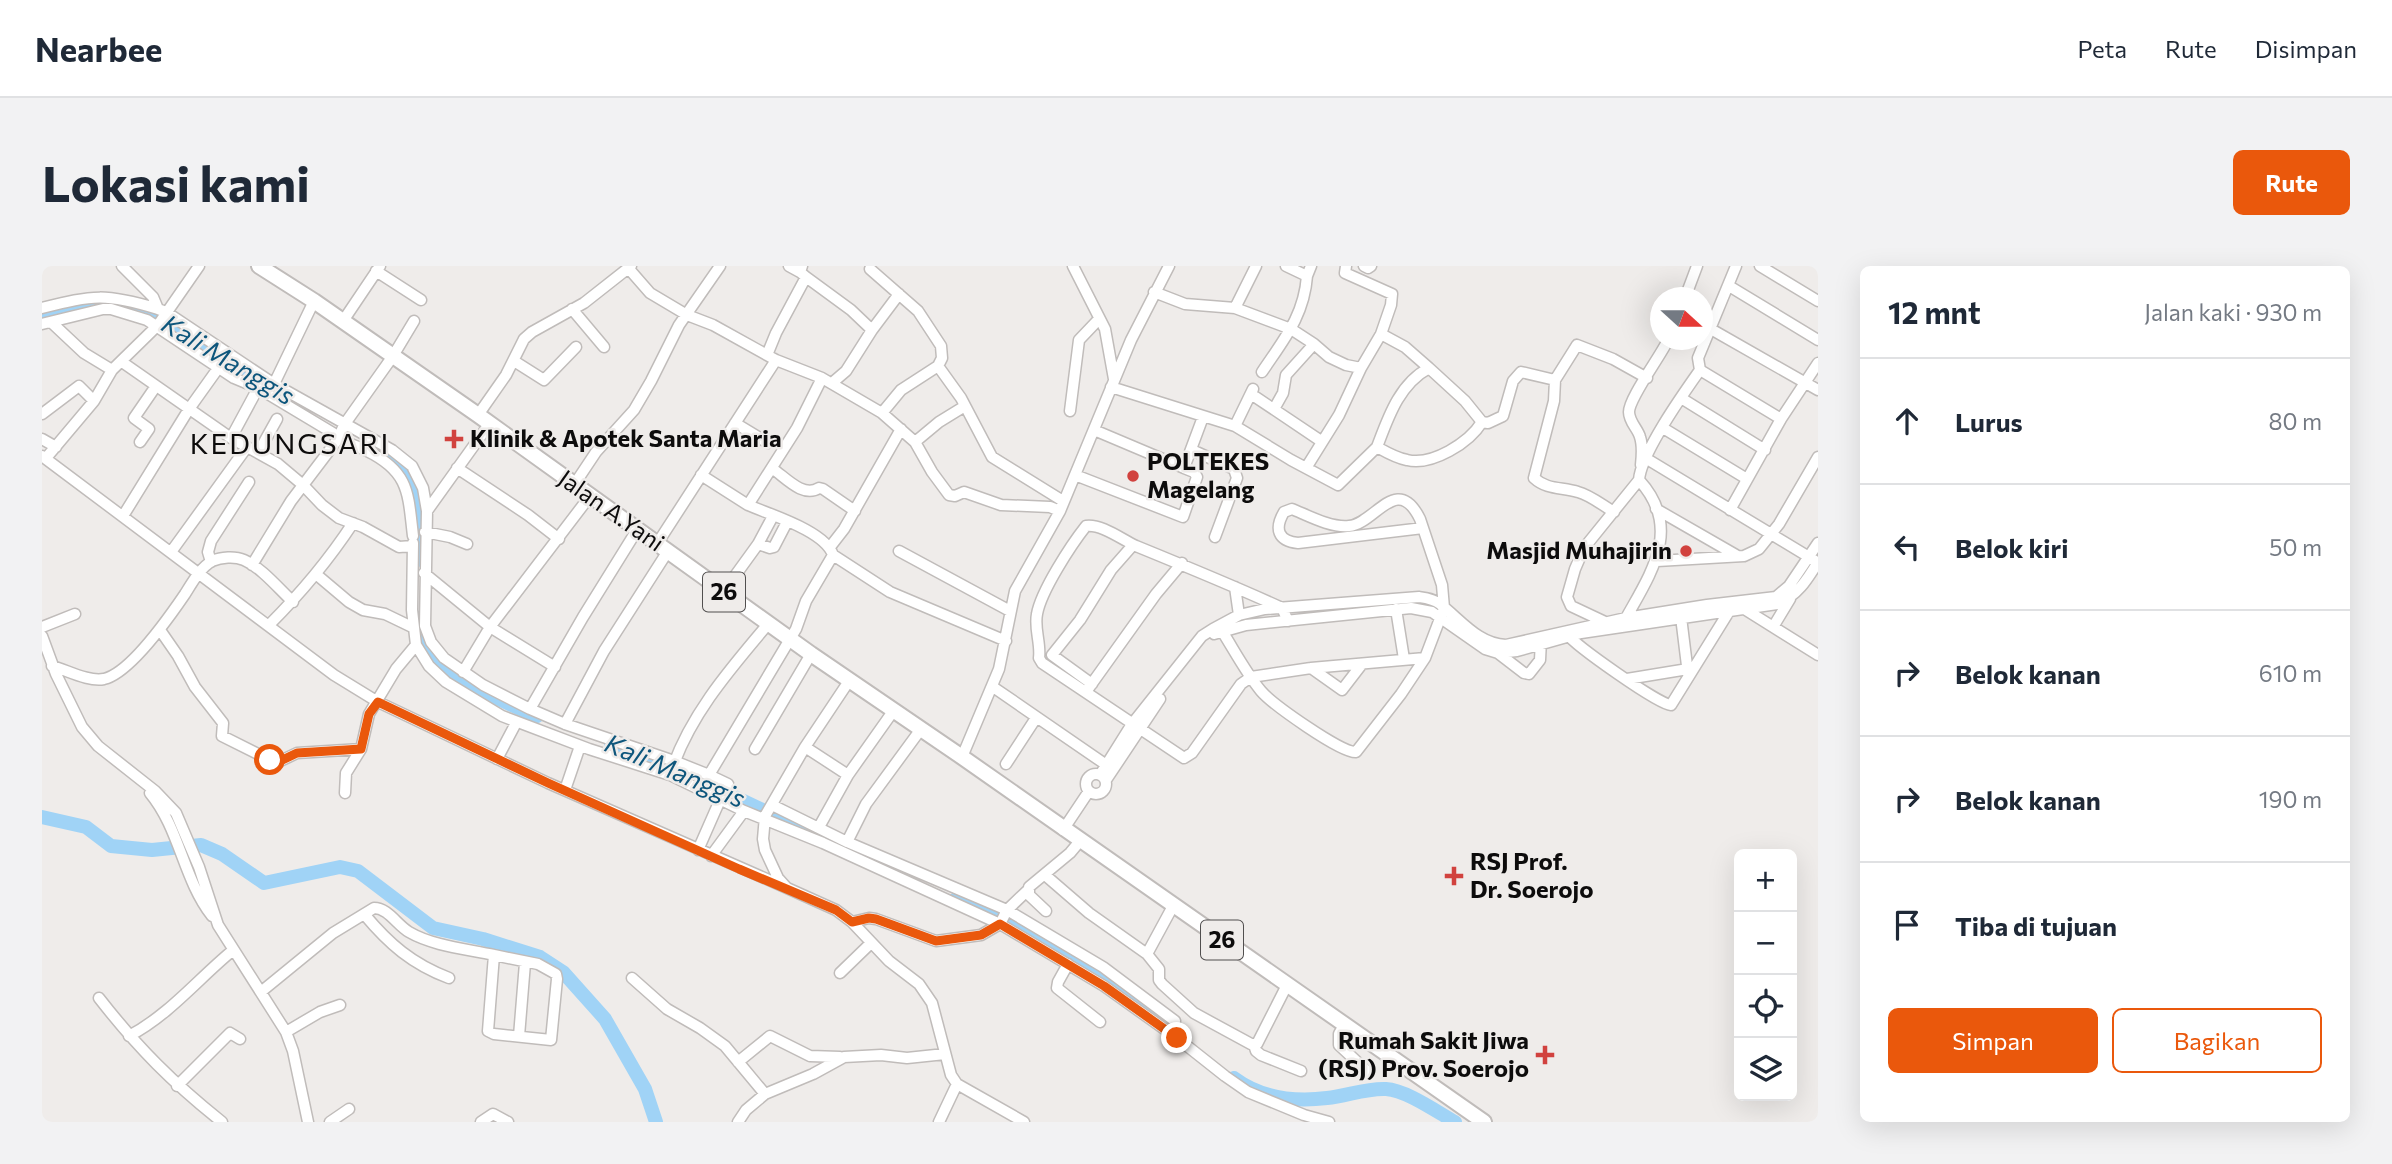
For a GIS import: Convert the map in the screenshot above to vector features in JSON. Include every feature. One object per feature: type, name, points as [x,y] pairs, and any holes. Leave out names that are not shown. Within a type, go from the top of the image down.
[{"type":"highway","name":"Jalan A.Yani","points":[[259,266],[484,419],[849,681],[962,757]]},
{"type":"highway","name":"26","points":[[962,757],[1484,1122]]},
{"type":"street","points":[[122,266],[153,297],[161,315],[234,378],[258,388],[333,433],[342,431],[392,450],[412,466],[423,488],[427,511],[425,626],[431,642],[444,658],[463,672],[530,709],[565,724],[674,761],[728,784]]},
{"type":"street","points":[[199,266],[122,362],[112,370],[94,401],[56,447],[44,457],[334,675],[378,702],[565,790],[836,910],[852,922],[889,961],[919,984],[932,1003],[951,1075],[957,1084],[1024,1122]]},
{"type":"street","points":[[574,485],[596,452],[634,410],[687,315],[720,266]]},
{"type":"street","points":[[789,266],[803,272],[872,330]]},
{"type":"street","points":[[1073,266],[1105,329],[1113,384]]},
{"type":"street","points":[[962,757],[993,688],[1006,641],[1010,611],[1021,576],[1061,506],[1154,292],[1169,266]]},
{"type":"street","points":[[1235,308],[1256,266]]},
{"type":"street","points":[[1262,372],[1291,329],[1305,296],[1309,271],[1286,266]]},
{"type":"street","points":[[1306,468],[1339,415],[1361,368],[1381,334],[1391,305],[1392,294],[1345,273],[1346,266]]},
{"type":"street","points":[[1364,266],[1371,266]]},
{"type":"street","points":[[1689,287],[1697,266]]},
{"type":"street","points":[[1713,315],[1729,286],[1736,266]]},
{"type":"street","points":[[1760,266],[1818,300]]},
{"type":"street","points":[[427,511],[457,468],[524,339],[584,303],[630,267],[650,293],[687,315],[713,325],[772,358],[827,381],[882,413],[915,442],[949,495],[955,496],[964,492],[1001,505],[1061,506]]},
{"type":"street","points":[[343,321],[378,269],[421,300]]},
{"type":"street","points":[[870,270],[919,311],[941,346],[942,358],[938,366],[901,390],[882,413]]},
{"type":"street","points":[[565,724],[701,475],[772,358],[776,333],[803,272]]},
{"type":"street","points":[[1729,286],[1818,340]]},
{"type":"street","points":[[1154,292],[1185,304],[1235,308],[1291,329],[1329,357],[1361,368]]},
{"type":"street","points":[[748,505],[827,381],[846,370],[899,294]]},
{"type":"street","points":[[42,308],[93,303],[117,297],[161,315],[274,384],[384,460],[402,478],[408,495],[413,539],[412,627],[416,645],[429,666],[446,682],[470,698],[516,723],[670,775],[744,811],[768,812],[819,827],[1103,967],[1175,1021]]},
{"type":"street","points":[[274,384],[314,301]]},
{"type":"street","points":[[112,370],[84,353],[47,323],[93,303],[111,309],[161,315]]},
{"type":"street","points":[[572,309],[604,347]]},
{"type":"street","points":[[1070,411],[1079,340],[1099,319]]},
{"type":"street","points":[[252,565],[414,321]]},
{"type":"street","points":[[1713,329],[1818,390]]},
{"type":"street","points":[[1381,334],[1405,347],[1485,422]]},
{"type":"street","points":[[1274,409],[1283,393],[1286,374],[1314,344]]},
{"type":"street","points":[[1614,512],[1581,492],[1550,487],[1534,478],[1554,401],[1555,380],[1577,345],[1613,359],[1647,378]]},
{"type":"street","points":[[514,361],[544,380],[576,347]]},
{"type":"street","points":[[1626,618],[1657,561],[1661,537],[1656,509],[1640,476],[1641,438],[1629,418],[1629,411],[1662,350]]},
{"type":"street","points":[[1607,623],[1570,606],[1566,597],[1575,569],[1584,548],[1640,476],[1657,436],[1700,370],[1698,358],[1700,350]]},
{"type":"street","points":[[122,362],[231,438],[278,464],[339,518],[400,547],[427,531],[467,544]]},
{"type":"street","points":[[1730,510],[1780,419],[1818,363]]},
{"type":"street","points":[[938,366],[965,406],[992,457],[1061,506]]},
{"type":"street","points":[[123,516],[189,409],[219,367]]},
{"type":"street","points":[[1113,384],[1235,426],[1339,485],[1377,447],[1391,409],[1413,379],[1429,368]]},
{"type":"street","points":[[1700,370],[1780,419]]},
{"type":"street","points":[[1377,447],[1407,460],[1433,458],[1475,433],[1485,422],[1499,418],[1506,411],[1513,381],[1521,372],[1555,380]]},
{"type":"street","points":[[42,414],[79,386],[94,401]]},
{"type":"street","points":[[140,442],[149,429],[134,418],[156,386]]},
{"type":"street","points":[[231,438],[258,388]]},
{"type":"street","points":[[1235,426],[1252,391],[1321,441]]},
{"type":"street","points":[[1681,398],[1765,450]]},
{"type":"street","points":[[915,442],[965,406]]},
{"type":"street","points":[[1184,468],[1203,417]]},
{"type":"street","points":[[258,453],[277,419]]},
{"type":"street","points":[[735,423],[768,443]]},
{"type":"street","points":[[1663,428],[1747,479]]},
{"type":"street","points":[[709,775],[797,626],[806,601],[831,551],[901,429]]},
{"type":"street","points":[[1075,475],[1183,517],[1197,477],[1194,472],[1094,430]]},
{"type":"street","points":[[42,439],[56,447]]},
{"type":"street","points":[[171,552],[247,447]]},
{"type":"street","points":[[1192,450],[1237,472],[1215,537]]},
{"type":"street","points":[[1657,561],[1749,554],[1759,549],[1771,536],[1818,457]]},
{"type":"street","points":[[1647,459],[1771,536],[1815,560]]},
{"type":"street","points":[[457,468],[559,539]]},
{"type":"street","points":[[773,469],[804,491],[823,489],[855,511]]},
{"type":"street","points":[[701,475],[748,505],[810,531],[831,551],[890,592],[1006,641]]},
{"type":"street","points":[[211,562],[208,552],[211,541],[249,481]]},
{"type":"street","points":[[463,672],[518,588],[590,496]]},
{"type":"street","points":[[1222,631],[1259,689],[1320,735],[1352,753],[1359,749],[1425,658],[1442,613],[1442,585],[1423,528],[1408,503],[1395,499],[1383,504],[1358,525],[1351,526],[1335,525],[1288,510],[1282,516],[1278,533],[1284,540],[1298,543],[1423,528]]},
{"type":"street","points":[[1656,509],[1736,555]]},
{"type":"street","points":[[724,592],[758,544],[773,516]]},
{"type":"street","points":[[758,544],[774,547],[787,522]]},
{"type":"street","points":[[269,625],[317,575],[353,523]]},
{"type":"street","points":[[1089,688],[1040,661],[1036,631],[1037,613],[1075,541],[1086,526],[1094,525],[1133,545],[1182,563],[1282,608],[1288,621]]},
{"type":"street","points":[[530,709],[637,530]]},
{"type":"street","points":[[1773,627],[1790,598],[1806,581],[1815,560],[1818,543]]},
{"type":"street","points":[[1052,654],[1080,620],[1111,570],[1133,545]]},
{"type":"street","points":[[899,551],[1010,611]]},
{"type":"street","points":[[52,666],[95,679],[112,676],[160,630],[199,574],[211,562],[221,558],[241,558],[293,602]]},
{"type":"street","points":[[1567,634],[1681,617],[1767,599],[1782,594],[1815,560]]},
{"type":"street","points":[[1089,688],[1156,594],[1182,563]]},
{"type":"street","points":[[424,573],[490,627],[555,667]]},
{"type":"street","points":[[317,575],[349,602],[363,610],[385,614],[412,627]]},
{"type":"street","points":[[1235,587],[1240,615]]},
{"type":"street","points":[[1103,777],[1135,727],[1202,636],[1240,615],[1282,608],[1419,597],[1440,603],[1442,613],[1485,649],[1498,653],[1529,674],[1540,660],[1541,640]]},
{"type":"street","points":[[1103,777],[1094,774],[1088,778],[1090,791],[1096,794],[1102,792],[1106,787],[1103,777],[1105,764],[1199,647],[1222,631],[1246,625],[1423,609],[1442,613],[1499,645],[1541,640],[1626,618],[1707,605],[1746,610],[1777,604],[1790,598]]},
{"type":"street","points":[[1567,634],[1667,705],[1674,702],[1688,673],[1728,608]]},
{"type":"street","points":[[1396,610],[1404,659]]},
{"type":"street","points":[[1746,610],[1817,653]]},
{"type":"street","points":[[42,627],[75,614]]},
{"type":"street","points":[[1681,617],[1688,673]]},
{"type":"street","points":[[670,775],[695,719],[732,666],[769,623]]},
{"type":"street","points":[[160,630],[195,687],[223,723],[222,736],[276,763],[297,753],[361,749]]},
{"type":"street","points":[[42,636],[52,666],[82,727],[99,747],[167,801],[176,826],[184,865],[200,898],[286,1032],[293,1051],[308,1122]]},
{"type":"street","points":[[1498,653],[1517,651],[1541,640]]},
{"type":"street","points":[[345,793],[346,773],[361,749],[369,714],[396,669],[416,645]]},
{"type":"street","points":[[1040,650],[1052,654],[1135,727],[1180,757],[1186,758],[1241,684],[1251,677],[1311,668],[1425,658]]},
{"type":"street","points":[[754,749],[811,654]]},
{"type":"street","points":[[1311,668],[1342,690],[1362,664]]},
{"type":"street","points":[[1627,679],[1688,673]]},
{"type":"street","points":[[787,888],[778,878],[765,850],[768,812],[805,747],[849,681]]},
{"type":"street","points":[[993,688],[1105,764]]},
{"type":"street","points":[[819,827],[848,775],[894,710]]},
{"type":"street","points":[[1006,764],[1036,718]]},
{"type":"street","points":[[497,759],[516,723]]},
{"type":"street","points":[[847,842],[866,804],[920,729]]},
{"type":"street","points":[[565,790],[580,746]]},
{"type":"street","points":[[805,747],[848,775]]},
{"type":"street","points":[[1063,830],[1090,791]]},
{"type":"street","points":[[698,850],[720,800]]},
{"type":"street","points":[[711,856],[744,811]]},
{"type":"street","points":[[768,812],[1003,917],[1177,1038],[1248,1092],[1304,1115],[1329,1122]]},
{"type":"street","points":[[176,826],[199,867],[218,925]]},
{"type":"street","points":[[852,922],[876,919],[936,941],[981,935],[1080,841]]},
{"type":"street","points":[[1045,875],[1089,913],[1147,954],[1159,969],[1159,980],[1162,984],[1195,1013],[1254,1045],[1261,1055],[1301,1071]]},
{"type":"street","points":[[1028,890],[1029,895],[1046,911]]},
{"type":"street","points":[[1147,954],[1173,906]]},
{"type":"street","points":[[262,991],[333,933],[374,908],[381,908],[406,931],[420,937],[545,967],[556,974],[552,1039],[547,1042],[488,1031],[494,955]]},
{"type":"street","points":[[364,914],[382,936],[406,957],[449,978]]},
{"type":"street","points":[[840,973],[871,943]]},
{"type":"street","points":[[129,1036],[169,1010],[232,951]]},
{"type":"street","points":[[519,1036],[525,963]]},
{"type":"street","points":[[1068,964],[1057,988],[1100,1022]]},
{"type":"street","points":[[632,978],[667,1009],[725,1046],[765,1094]]},
{"type":"street","points":[[1254,1045],[1259,1043],[1287,985]]},
{"type":"street","points":[[99,998],[129,1036],[177,1086],[222,1122]]},
{"type":"street","points":[[286,1032],[320,1012],[340,1005]]},
{"type":"street","points":[[1344,1025],[1339,1034],[1339,1045],[1368,1072]]},
{"type":"street","points":[[177,1086],[230,1033],[240,1039]]},
{"type":"street","points":[[738,1062],[770,1036],[810,1056],[881,1055],[907,1058],[945,1054]]},
{"type":"street","points":[[738,1122],[746,1110],[765,1094],[813,1074],[844,1057]]},
{"type":"street","points":[[939,1122],[957,1084]]},
{"type":"street","points":[[330,1122],[349,1109]]},
{"type":"street","points":[[481,1122],[493,1114],[508,1122]]},
{"type":"waterway","name":"Kali Manggis","points":[[42,315],[94,301],[129,305],[180,328],[243,368]]},
{"type":"waterway","name":"Kali Manggis","points":[[372,444],[408,468],[419,506],[417,560]]},
{"type":"waterway","name":"Kali Manggis","points":[[417,618],[421,635],[431,651],[446,665],[483,691],[537,716]]},
{"type":"waterway","name":"Kali Manggis","points":[[611,744],[680,771],[826,840]]},
{"type":"waterway","points":[[42,817],[86,827],[111,846],[152,850],[201,845],[222,854],[264,883],[340,867],[358,871],[433,928],[483,939],[540,957],[563,972],[605,1019],[645,1089],[656,1122]]},
{"type":"waterway","name":"Kali Manggis","points":[[956,899],[1016,925],[1107,979],[1160,1021]]},
{"type":"waterway","name":"Kali Manggis","points":[[1234,1078],[1255,1090],[1290,1099],[1327,1098],[1379,1089],[1394,1090],[1412,1097],[1455,1122]]},
{"type":"place","name":"Klinik & Apotek Santa Maria","points":[[454,439]]},
{"type":"place","name":"POLTEKES Magelang","points":[[1133,476]]},
{"type":"place","name":"Masjid Muhajirin","points":[[1686,551]]},
{"type":"place","name":"RSJ Prof. Dr. Soerojo","points":[[1454,876]]},
{"type":"place","name":"Rumah Sakit Jiwa (RSJ) Prov. Soerojo","points":[[1545,1055]]},
{"type":"district","name":"KEDUNGSARI","points":[[290,444]]},
{"type":"route","points":[[270,760],[276,763],[297,753],[361,749],[369,714],[378,702],[548,783],[836,910],[852,922],[876,919],[936,941],[981,935],[1000,924],[1104,986],[1177,1038]]}]
